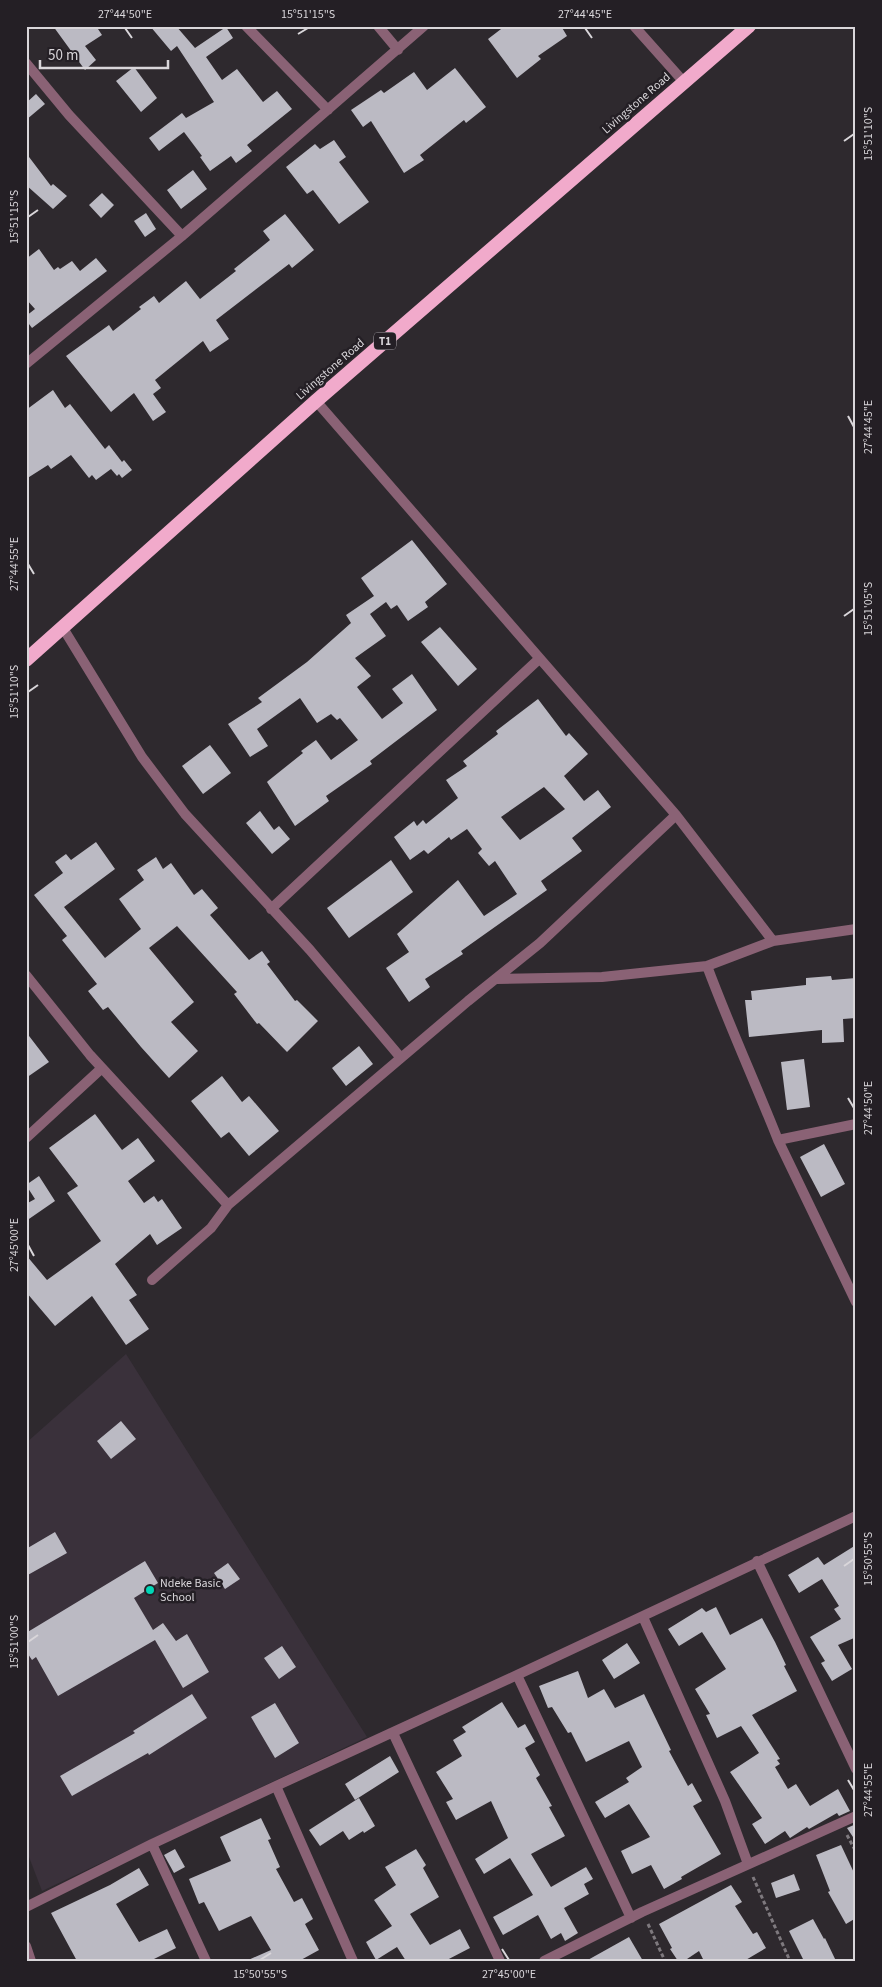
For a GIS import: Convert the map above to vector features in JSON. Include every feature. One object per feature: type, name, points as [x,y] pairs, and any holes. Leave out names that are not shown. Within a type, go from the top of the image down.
[{"type":"highway","name":"Livingstone Road","points":[[26,660],[316,401],[749,26]]},
{"type":"street","points":[[246,26],[328,110]]},
{"type":"street","points":[[378,26],[398,50]]},
{"type":"street","points":[[28,358],[182,236],[424,26]]},
{"type":"street","points":[[634,26],[684,81]]},
{"type":"street","points":[[26,63],[69,115],[182,236]]},
{"type":"street","points":[[316,401],[676,815],[774,942]]},
{"type":"street","points":[[63,628],[142,757],[185,814],[310,950],[401,1058]]},
{"type":"street","points":[[271,909],[539,659]]},
{"type":"street","points":[[152,1280],[211,1228],[228,1206],[468,1001],[540,943],[676,815]]},
{"type":"street","points":[[497,979],[602,977],[707,966],[774,942],[856,929]]},
{"type":"street","points":[[707,966],[733,1034],[748,1065],[778,1140],[856,1302]]},
{"type":"street","points":[[26,975],[102,1068],[228,1206]]},
{"type":"street","points":[[26,1138],[102,1068]]},
{"type":"street","points":[[778,1140],[856,1124]]},
{"type":"street","points":[[26,1907],[152,1844],[856,1516]]},
{"type":"street","points":[[756,1561],[856,1769]]},
{"type":"street","points":[[642,1617],[725,1801],[748,1864]]},
{"type":"street","points":[[517,1675],[631,1918]]},
{"type":"street","points":[[393,1733],[500,1961]]},
{"type":"street","points":[[276,1786],[353,1961]]},
{"type":"street","points":[[544,1961],[642,1912],[856,1816]]},
{"type":"street","points":[[152,1844],[206,1961]]},
{"type":"street","points":[[26,1946],[30,1961]]},
{"type":"path","points":[[840,1823],[856,1852]]},
{"type":"path","points":[[748,1864],[790,1961]]},
{"type":"path","points":[[642,1912],[665,1961]]},
{"type":"shaded area","name":"Ndeke Basic School","points":[[126,1354],[367,1737],[42,1891],[26,1849],[26,1443]]},
{"type":"building","points":[[53,26],[96,26],[102,35],[85,46],[96,60],[85,70]]},
{"type":"building","points":[[150,26],[176,26],[195,48],[226,27],[233,38],[206,57],[222,80],[237,69],[263,102],[277,91],[292,109],[247,145],[252,151],[236,163],[231,156],[210,171],[200,157],[202,156],[184,132],[159,151],[149,138],[182,113],[186,118],[214,102],[177,46],[171,51]]},
{"type":"building","points":[[505,26],[561,26],[567,36],[538,56],[541,59],[517,78],[488,39]]},
{"type":"building","points":[[134,67],[157,98],[141,112],[116,81]]},
{"type":"building","points":[[455,68],[486,107],[466,123],[464,120],[420,155],[424,160],[404,173],[371,121],[363,127],[351,110],[381,90],[384,93],[414,72],[427,90]]},
{"type":"building","points":[[36,94],[45,104],[26,120],[26,103]]},
{"type":"building","points":[[334,140],[346,157],[339,162],[369,202],[339,224],[313,190],[307,194],[286,167],[315,144],[320,149]]},
{"type":"building","points":[[26,153],[51,186],[53,184],[67,196],[53,209],[26,185]]},
{"type":"building","points":[[193,170],[207,189],[181,209],[167,190]]},
{"type":"building","points":[[102,193],[114,205],[101,218],[89,205]]},
{"type":"building","points":[[146,213],[156,229],[145,237],[134,221]]},
{"type":"building","points":[[285,214],[314,250],[292,268],[289,264],[216,320],[229,339],[210,352],[203,341],[155,380],[161,388],[153,394],[166,412],[153,421],[134,393],[111,412],[66,356],[109,325],[113,331],[154,296],[159,303],[186,281],[200,299],[236,271],[234,269],[270,240],[263,231]]},
{"type":"building","points":[[39,249],[54,270],[58,267],[60,269],[72,261],[80,271],[96,258],[107,271],[32,328],[26,320],[26,316],[35,309],[26,299],[26,259]]},
{"type":"building","points":[[53,390],[65,408],[70,404],[105,449],[109,445],[122,462],[124,460],[132,470],[122,478],[119,474],[117,476],[111,469],[96,480],[92,475],[89,478],[71,455],[51,469],[48,465],[26,479],[26,410]]},
{"type":"building","points":[[412,540],[447,584],[425,602],[428,607],[408,621],[397,605],[391,609],[386,602],[370,614],[386,636],[355,658],[371,676],[357,687],[382,719],[403,703],[392,689],[412,674],[437,710],[370,761],[372,764],[326,796],[329,801],[295,826],[267,782],[316,740],[331,760],[358,740],[340,718],[337,720],[331,714],[317,723],[300,698],[257,729],[268,746],[250,757],[228,724],[262,702],[258,698],[307,662],[351,623],[346,615],[374,596],[361,578]]},
{"type":"building","points":[[440,627],[477,669],[458,686],[421,642]]},
{"type":"building","points":[[538,699],[566,736],[569,733],[588,754],[564,776],[584,801],[598,790],[611,807],[572,838],[582,851],[541,881],[547,890],[461,951],[463,954],[425,979],[430,987],[409,1002],[386,968],[409,952],[397,934],[458,880],[484,916],[517,894],[495,861],[489,866],[478,853],[482,849],[467,829],[451,840],[449,837],[428,854],[424,850],[410,860],[394,837],[414,821],[417,826],[423,820],[426,824],[458,798],[446,780],[467,766],[463,761],[498,734],[496,731]],"holes":[[[544,787],[565,809],[520,840],[501,817]]]},
{"type":"building","points":[[210,745],[231,773],[203,794],[182,766]]},
{"type":"building","points":[[260,811],[274,830],[279,826],[290,839],[272,854],[246,823]]},
{"type":"building","points":[[96,842],[115,869],[64,907],[105,958],[141,929],[119,899],[144,880],[137,870],[156,857],[163,869],[171,863],[194,895],[202,889],[218,908],[210,915],[249,960],[262,951],[270,962],[267,964],[295,1001],[297,1000],[318,1021],[287,1052],[259,1023],[257,1024],[234,994],[237,992],[177,926],[149,948],[194,1002],[171,1022],[198,1051],[169,1078],[108,1007],[103,1010],[88,991],[97,984],[62,940],[67,936],[34,895],[63,873],[55,862],[66,854],[71,860]]},
{"type":"building","points":[[391,860],[413,892],[349,938],[327,908]]},
{"type":"building","points":[[831,976],[832,980],[856,978],[856,1018],[843,1019],[844,1042],[822,1043],[822,1030],[749,1037],[745,1000],[752,1000],[751,991],[806,985],[806,978]]},
{"type":"building","points":[[26,1032],[49,1062],[26,1078]]},
{"type":"building","points":[[359,1046],[373,1064],[346,1086],[332,1068]]},
{"type":"building","points":[[804,1059],[810,1107],[787,1110],[781,1062]]},
{"type":"building","points":[[222,1076],[242,1102],[249,1096],[279,1131],[249,1156],[229,1132],[221,1138],[191,1101]]},
{"type":"building","points":[[95,1114],[122,1150],[138,1138],[155,1161],[128,1181],[144,1203],[154,1196],[158,1202],[162,1199],[182,1228],[157,1245],[150,1234],[115,1264],[137,1295],[129,1300],[149,1329],[126,1345],[92,1296],[55,1326],[26,1292],[26,1255],[47,1280],[101,1241],[67,1193],[78,1186],[49,1148]]},
{"type":"building","points":[[824,1144],[845,1184],[821,1197],[800,1157]]},
{"type":"building","points":[[39,1176],[55,1201],[26,1221],[26,1204],[35,1199],[26,1185]]},
{"type":"building","points":[[121,1421],[136,1439],[111,1459],[97,1441]]},
{"type":"building","points":[[55,1532],[67,1553],[26,1576],[26,1549]]},
{"type":"building","points":[[856,1545],[856,1641],[854,1638],[838,1645],[852,1669],[832,1681],[821,1663],[825,1661],[810,1637],[841,1619],[834,1609],[839,1606],[822,1579],[799,1593],[788,1575],[818,1557],[824,1565]]},
{"type":"building","points":[[145,1561],[158,1583],[134,1598],[153,1630],[163,1623],[176,1641],[187,1634],[209,1672],[183,1688],[155,1640],[58,1696],[36,1657],[32,1660],[26,1651],[26,1633]]},
{"type":"building","points":[[228,1563],[240,1579],[225,1589],[214,1573]]},
{"type":"building","points":[[716,1607],[730,1635],[762,1618],[797,1691],[752,1715],[780,1759],[777,1760],[780,1764],[775,1767],[788,1789],[796,1784],[810,1806],[838,1789],[850,1811],[839,1816],[837,1813],[809,1829],[807,1827],[790,1838],[785,1831],[765,1844],[752,1824],[762,1818],[730,1772],[759,1753],[741,1726],[717,1738],[706,1715],[710,1714],[695,1689],[726,1669],[702,1632],[679,1646],[668,1629],[702,1608],[706,1612]]},
{"type":"building","points":[[627,1643],[640,1663],[614,1679],[602,1660]]},
{"type":"building","points":[[282,1646],[296,1667],[279,1679],[264,1658]]},
{"type":"building","points":[[578,1671],[588,1698],[604,1689],[615,1708],[644,1694],[671,1750],[669,1751],[688,1786],[692,1783],[702,1801],[693,1806],[721,1854],[664,1889],[651,1865],[632,1874],[621,1851],[650,1837],[629,1804],[605,1818],[595,1802],[629,1782],[626,1778],[642,1767],[629,1741],[586,1762],[571,1732],[568,1733],[552,1707],[548,1708],[539,1686]]},
{"type":"building","points":[[192,1694],[207,1718],[149,1755],[148,1753],[72,1796],[60,1776],[135,1733],[133,1731]]},
{"type":"building","points":[[502,1702],[518,1728],[525,1724],[535,1742],[525,1748],[540,1775],[536,1778],[552,1806],[549,1807],[565,1836],[531,1854],[551,1887],[586,1867],[593,1879],[584,1884],[589,1894],[564,1908],[578,1933],[565,1941],[561,1933],[551,1939],[538,1915],[503,1935],[493,1917],[533,1895],[510,1858],[484,1874],[475,1859],[508,1838],[491,1801],[456,1820],[446,1802],[453,1799],[436,1772],[462,1756],[453,1740],[466,1732],[462,1727]]},
{"type":"building","points":[[275,1703],[299,1743],[275,1758],[251,1717]]},
{"type":"building","points":[[390,1756],[399,1772],[355,1800],[345,1784]]},
{"type":"building","points":[[359,1798],[375,1826],[349,1840],[343,1831],[320,1846],[309,1830]]},
{"type":"building","points":[[261,1818],[271,1839],[268,1840],[280,1867],[276,1869],[294,1902],[302,1898],[313,1919],[305,1924],[319,1950],[299,1961],[246,1961],[271,1950],[251,1916],[219,1931],[204,1902],[199,1904],[189,1879],[231,1861],[220,1837]]},
{"type":"building","points":[[856,1824],[856,1836],[853,1837],[847,1828]]},
{"type":"building","points":[[841,1845],[856,1877],[856,1918],[846,1924],[828,1892],[830,1891],[816,1855]]},
{"type":"building","points":[[175,1849],[185,1867],[174,1873],[164,1855]]},
{"type":"building","points":[[416,1849],[426,1865],[423,1868],[439,1897],[410,1914],[430,1945],[460,1929],[470,1948],[445,1961],[406,1961],[397,1947],[376,1960],[366,1942],[392,1926],[374,1900],[396,1885],[385,1867]]},
{"type":"building","points":[[139,1868],[149,1885],[116,1904],[139,1942],[167,1929],[176,1948],[150,1961],[77,1961],[51,1913],[110,1885]]},
{"type":"building","points":[[794,1874],[800,1890],[776,1898],[771,1883]]},
{"type":"building","points":[[731,1885],[742,1902],[735,1906],[753,1934],[757,1932],[766,1948],[744,1961],[704,1961],[699,1951],[684,1961],[678,1961],[670,1949],[672,1948],[659,1924]]},
{"type":"building","points":[[813,1919],[836,1961],[804,1961],[789,1931]]},
{"type":"building","points":[[629,1937],[643,1961],[586,1961]]},
{"type":"place","name":"Ndeke Basic School","points":[[150,1590]]}]
